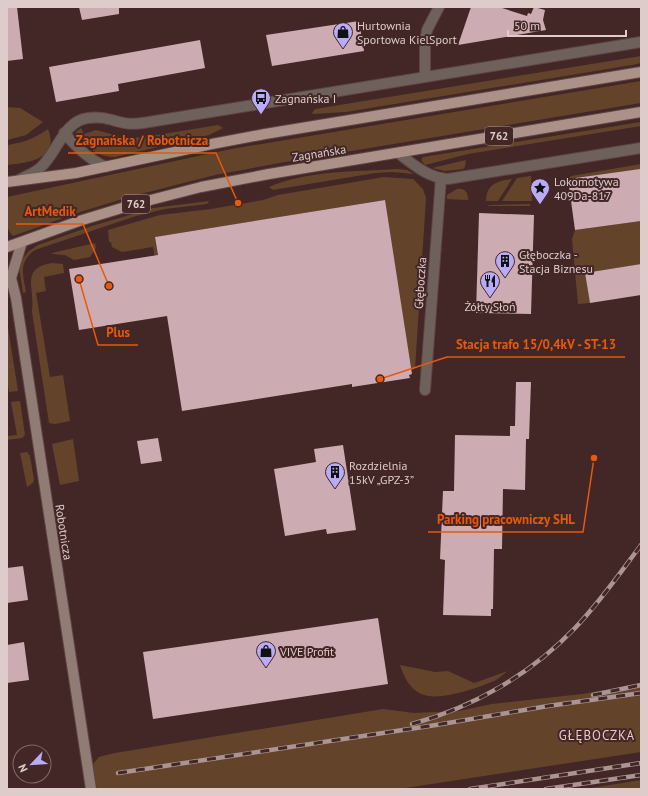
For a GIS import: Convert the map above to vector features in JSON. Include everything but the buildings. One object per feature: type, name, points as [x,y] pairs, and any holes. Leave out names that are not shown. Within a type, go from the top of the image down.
[{"type":"main road","points":[[7,182],[59,176],[106,168],[212,144],[265,134],[641,72]]},
{"type":"main road","name":"Zagnańska","points":[[7,247],[79,221],[135,204],[201,187],[269,174],[641,112]]},
{"type":"street","points":[[425,76],[425,42],[427,30],[439,7]]},
{"type":"street","points":[[19,180],[40,168],[50,157],[64,134],[79,121],[86,118],[100,117],[125,123],[137,124],[641,42]]},
{"type":"street","points":[[64,134],[78,149],[93,161],[106,168]]},
{"type":"street","points":[[398,153],[428,174],[441,178],[456,178],[641,148]]},
{"type":"street","name":"Głęboczka","points":[[425,390],[441,178]]},
{"type":"street","name":"Robotnicza","points":[[22,242],[9,277],[16,298],[91,789]]},
{"type":"shaded area","points":[[641,56],[641,63],[632,65],[346,112],[312,113],[315,109]]},
{"type":"shaded area","points":[[641,81],[641,103],[215,175],[129,197],[77,213],[13,236],[8,228],[6,212],[7,197],[231,149]]},
{"type":"shaded area","points":[[7,107],[20,108],[43,122],[26,135],[7,140]]},
{"type":"shaded area","points":[[641,122],[641,126],[468,154],[425,165],[421,160],[423,157]]},
{"type":"shaded area","points":[[218,125],[223,128],[209,135],[115,157],[109,157],[98,153],[84,143],[75,134],[81,128],[84,134],[96,130],[126,138],[145,137]]},
{"type":"shaded area","points":[[48,129],[51,139],[50,147],[46,153],[40,158],[32,161],[7,165],[7,145],[29,140]]},
{"type":"shaded area","points":[[466,160],[465,167],[463,169],[445,171],[432,168]]},
{"type":"shaded area","points":[[641,164],[641,169],[567,179],[571,176]]},
{"type":"shaded area","points":[[397,169],[407,170],[414,174],[392,172],[375,173],[273,190],[269,187],[300,177],[332,173]]},
{"type":"shaded area","points":[[531,176],[532,201],[502,201],[517,178]]},
{"type":"shaded area","points":[[384,177],[413,179],[423,189],[426,198],[415,369],[411,370],[384,200],[155,237],[161,277],[158,278],[153,247],[122,252],[112,247],[111,242],[109,242],[108,230],[160,215],[211,209],[263,200],[278,195]]},
{"type":"shaded area","points":[[512,179],[498,201],[486,201],[488,191],[494,184]]},
{"type":"shaded area","points":[[457,189],[466,191],[468,200],[447,199],[447,195]]},
{"type":"shaded area","points":[[209,201],[207,204],[165,209],[136,216],[35,250],[26,259],[24,264],[23,274],[26,292],[23,293],[19,267],[29,251],[38,245],[92,226],[153,208]]},
{"type":"shaded area","points":[[530,204],[530,206],[488,205]]},
{"type":"shaded area","points":[[641,221],[641,264],[585,273],[590,303],[578,304],[572,239],[575,230]]},
{"type":"shaded area","points":[[95,243],[96,248],[90,257],[74,260],[65,255],[52,254],[52,253]]},
{"type":"shaded area","points":[[52,263],[63,264],[64,273],[44,277],[46,291],[36,293],[50,377],[63,375],[70,421],[55,424],[49,423],[32,312],[33,304],[31,281],[32,275],[36,270],[42,266]]},
{"type":"shaded area","points":[[7,321],[18,391],[9,392],[7,378]]},
{"type":"shaded area","points":[[20,401],[25,435],[22,438],[7,440],[7,436],[17,435],[11,402]]},
{"type":"shaded area","points":[[73,439],[79,481],[60,485],[52,444]]},
{"type":"shaded area","points":[[27,452],[30,456],[34,480],[33,483],[27,487],[20,453]]},
{"type":"shaded area","points":[[400,665],[435,672],[448,671],[474,683],[508,671],[496,680],[480,687],[448,695],[428,696],[413,689],[405,678]]},
{"type":"shaded area","points":[[641,684],[641,752],[399,789],[97,789],[93,764],[99,757],[115,753],[383,709],[414,713],[459,711],[492,704],[582,694]]},
{"type":"shaded area","points":[[641,780],[641,789],[585,789]]},
{"type":"railway","points":[[412,724],[435,717],[479,698],[500,687],[540,660],[558,645],[593,608],[641,545]]},
{"type":"railway","points":[[593,695],[641,685]]},
{"type":"railway","points":[[118,773],[436,725],[548,706],[641,693]]},
{"type":"railway","points":[[470,789],[641,763]]},
{"type":"railway","points":[[546,789],[641,775]]},
{"type":"place","name":"Hurtownia Sportowa KielSport","points":[[343,49]]},
{"type":"place","name":"Zagnańska I","points":[[261,115]]},
{"type":"place","name":"Zagnańska / Robotnicza","points":[[238,203]]},
{"type":"place","name":"Lokomotywa 409Da-817","points":[[540,205]]},
{"type":"place","name":"Głęboczka - Stacja Biznesu","points":[[505,278]]},
{"type":"place","name":"Plus","points":[[79,279]]},
{"type":"place","name":"ArtMedik","points":[[109,286]]},
{"type":"place","name":"Żółty Słoń","points":[[490,298]]},
{"type":"place","name":"Stacja trafo 15/0,4kV - ST-13","points":[[380,379]]},
{"type":"place","name":"Parking pracowniczy SHL","points":[[594,458]]},
{"type":"place","name":"Rozdzielnia 15kV „GPZ-3”","points":[[335,489]]},
{"type":"place","name":"VIVE Profit","points":[[266,668]]},
{"type":"district","name":"GŁĘBOCZKA","points":[[597,735]]}]
